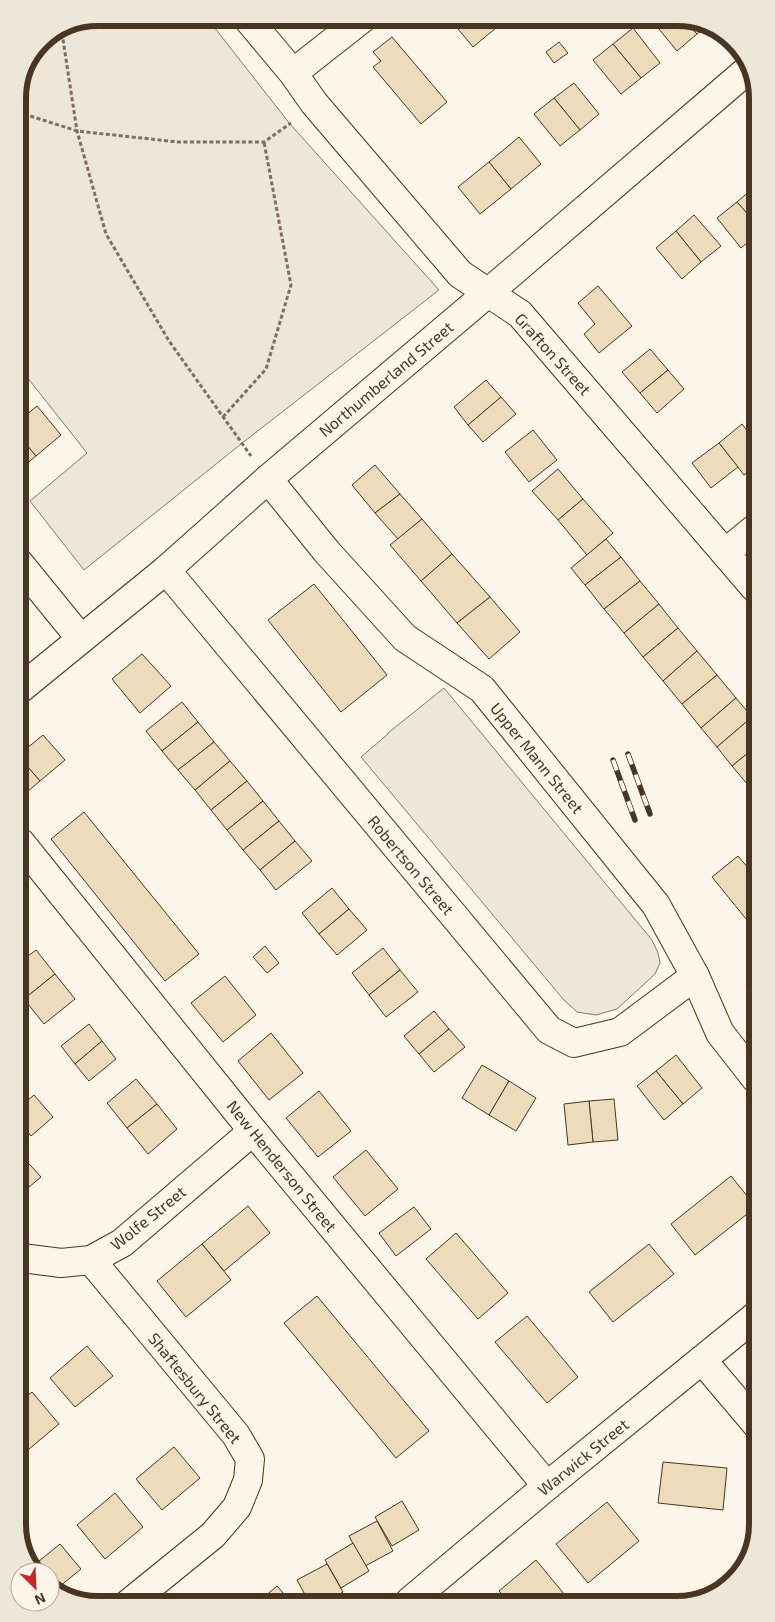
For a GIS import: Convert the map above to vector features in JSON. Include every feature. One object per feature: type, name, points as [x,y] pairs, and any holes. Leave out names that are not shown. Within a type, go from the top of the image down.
[{"type":"street","name":"Grafton Street","points":[[254,26],[294,73],[314,103],[460,274],[520,314],[749,581]]},
{"type":"street","points":[[294,73],[353,26]]},
{"type":"street","name":"Northumberland Street","points":[[26,684],[166,570],[268,479],[744,73]]},
{"type":"street","name":"Upper Mann Street","points":[[268,479],[327,552],[405,638],[482,689],[656,905],[696,976],[720,1033],[749,1070]]},
{"type":"street","points":[[725,553],[749,533]]},
{"type":"street","name":"Robertson Street","points":[[166,570],[549,1030],[574,1043],[620,1032],[696,976]]},
{"type":"street","points":[[26,571],[81,639]]},
{"type":"street","name":"New Henderson Street","points":[[26,849],[253,1131],[547,1486]]},
{"type":"street","name":"Wolfe Street","points":[[26,1262],[61,1263],[91,1260],[122,1243],[253,1131]]},
{"type":"street","name":"Shaftesbury Street","points":[[91,1260],[236,1435],[250,1459],[248,1480],[237,1507],[213,1535],[138,1596]]},
{"type":"street","name":"Warwick Street","points":[[416,1596],[547,1486],[749,1322]]},
{"type":"street","points":[[702,1360],[749,1416]]},
{"type":"path","points":[[62,36],[77,131],[106,234],[169,341],[268,479]]},
{"type":"path","points":[[26,115],[77,131],[178,142],[264,142],[290,124],[314,103]]},
{"type":"path","points":[[223,417],[266,369],[290,285],[264,142]]},
{"type":"shaded area","points":[[99,26],[213,26],[290,124],[439,290],[241,444],[84,570],[30,501],[87,453],[26,376],[26,94],[29,80],[41,55],[51,44],[58,38],[84,28]]},
{"type":"shaded area","points":[[444,688],[652,940],[660,963],[655,974],[617,1009],[596,1015],[577,1012],[563,999],[361,757]]},
{"type":"building","points":[[456,26],[498,26],[473,47]]},
{"type":"building","points":[[657,26],[681,26],[692,28],[697,34],[677,51]]},
{"type":"building","points":[[633,28],[660,63],[641,78],[613,44]]},
{"type":"building","points":[[692,28],[701,31],[697,34]]},
{"type":"building","points":[[392,37],[447,102],[421,124],[373,67],[381,61],[373,52]]},
{"type":"building","points":[[559,42],[568,53],[554,63],[546,52]]},
{"type":"building","points":[[613,44],[641,78],[621,94],[593,60]]},
{"type":"building","points":[[574,83],[599,114],[580,130],[554,98]]},
{"type":"building","points":[[554,98],[580,130],[560,146],[534,114]]},
{"type":"building","points":[[519,137],[541,164],[511,189],[489,162]]},
{"type":"building","points":[[489,162],[511,189],[480,214],[458,187]]},
{"type":"building","points":[[749,192],[749,216],[737,202]]},
{"type":"building","points":[[737,202],[749,216],[749,241],[741,248],[717,218]]},
{"type":"building","points":[[694,215],[721,246],[701,262],[676,231]]},
{"type":"building","points":[[676,231],[701,262],[682,279],[656,248]]},
{"type":"building","points":[[598,286],[632,326],[599,353],[584,334],[595,324],[578,303]]},
{"type":"building","points":[[650,349],[668,370],[640,393],[622,372]]},
{"type":"building","points":[[668,370],[684,389],[657,413],[640,393]]},
{"type":"building","points":[[486,380],[501,397],[468,425],[454,407]]},
{"type":"building","points":[[501,397],[516,414],[483,442],[468,425]]},
{"type":"building","points":[[37,406],[61,435],[36,456],[26,444],[26,415]]},
{"type":"building","points":[[742,424],[749,433],[749,471],[744,475],[719,443]]},
{"type":"building","points":[[533,430],[557,460],[529,482],[505,452]]},
{"type":"building","points":[[719,443],[738,467],[711,488],[692,463]]},
{"type":"building","points":[[26,444],[36,456],[26,464]]},
{"type":"building","points":[[375,465],[400,494],[375,513],[352,485]]},
{"type":"building","points":[[558,469],[583,499],[558,520],[532,491]]},
{"type":"building","points":[[400,494],[422,519],[398,539],[375,513]]},
{"type":"building","points":[[583,499],[613,533],[587,555],[558,520]]},
{"type":"building","points":[[422,519],[452,554],[421,581],[390,545]]},
{"type":"building","points":[[606,539],[621,557],[585,585],[571,568]]},
{"type":"building","points":[[452,554],[490,597],[457,623],[421,581]]},
{"type":"building","points":[[621,557],[640,581],[604,609],[585,585]]},
{"type":"building","points":[[640,581],[659,604],[624,633],[604,609]]},
{"type":"building","points":[[314,584],[387,675],[341,712],[268,620]]},
{"type":"building","points":[[490,597],[520,632],[489,659],[457,623]]},
{"type":"building","points":[[659,604],[678,628],[643,657],[624,633]]},
{"type":"building","points":[[678,628],[697,651],[663,681],[643,657]]},
{"type":"building","points":[[697,651],[717,675],[682,704],[663,681]]},
{"type":"building","points":[[142,654],[171,686],[140,713],[112,679]]},
{"type":"building","points":[[717,675],[736,698],[701,728],[682,704]]},
{"type":"building","points":[[736,698],[749,713],[749,720],[717,747],[701,728]]},
{"type":"building","points":[[182,702],[198,722],[162,751],[146,731]]},
{"type":"building","points":[[749,720],[749,752],[732,766],[717,747]]},
{"type":"building","points":[[198,722],[214,742],[178,770],[162,751]]},
{"type":"building","points":[[43,735],[65,760],[40,781],[26,765],[26,749]]},
{"type":"building","points":[[214,742],[230,761],[195,790],[178,770]]},
{"type":"building","points":[[749,752],[749,784],[748,785],[732,766]]},
{"type":"building","points":[[230,761],[247,781],[211,810],[195,790]]},
{"type":"building","points":[[26,765],[40,781],[26,793]]},
{"type":"building","points":[[247,781],[263,801],[227,830],[211,810]]},
{"type":"building","points":[[263,801],[279,821],[243,850],[227,830]]},
{"type":"building","points":[[84,812],[199,954],[165,981],[51,839]]},
{"type":"building","points":[[279,821],[295,841],[260,870],[243,850]]},
{"type":"building","points":[[295,841],[312,861],[276,890],[260,870]]},
{"type":"building","points":[[738,856],[749,869],[749,923],[712,877]]},
{"type":"building","points":[[332,888],[349,909],[319,934],[302,913]]},
{"type":"building","points":[[349,909],[367,930],[337,955],[319,934]]},
{"type":"building","points":[[265,946],[279,963],[267,973],[253,957]]},
{"type":"building","points":[[383,948],[400,970],[369,995],[352,973]]},
{"type":"building","points":[[36,950],[55,974],[26,997],[26,957]]},
{"type":"building","points":[[400,970],[418,992],[386,1017],[369,995]]},
{"type":"building","points":[[55,974],[75,999],[44,1024],[26,1002],[26,997]]},
{"type":"building","points":[[225,976],[256,1015],[223,1042],[191,1003]]},
{"type":"building","points":[[434,1011],[449,1029],[419,1054],[404,1036]]},
{"type":"building","points":[[89,1024],[102,1041],[75,1064],[61,1046]]},
{"type":"building","points":[[449,1029],[465,1047],[434,1072],[419,1054]]},
{"type":"building","points":[[271,1033],[303,1073],[269,1100],[238,1061]]},
{"type":"building","points":[[102,1041],[116,1059],[89,1081],[75,1064]]},
{"type":"building","points":[[676,1055],[702,1088],[683,1104],[656,1071]]},
{"type":"building","points":[[482,1065],[509,1081],[489,1115],[462,1098]]},
{"type":"building","points":[[656,1071],[683,1104],[664,1120],[637,1086]]},
{"type":"building","points":[[136,1079],[157,1104],[127,1128],[107,1103]]},
{"type":"building","points":[[509,1081],[536,1098],[516,1131],[489,1115]]},
{"type":"building","points":[[319,1091],[351,1131],[318,1157],[286,1118]]},
{"type":"building","points":[[34,1095],[53,1117],[31,1136],[26,1130],[26,1102]]},
{"type":"building","points":[[614,1099],[618,1140],[593,1142],[589,1101]]},
{"type":"building","points":[[589,1101],[593,1142],[568,1145],[564,1104]]},
{"type":"building","points":[[157,1104],[177,1129],[148,1154],[127,1128]]},
{"type":"building","points":[[366,1150],[398,1189],[365,1216],[333,1177]]},
{"type":"building","points":[[26,1160],[41,1177],[26,1190]]},
{"type":"building","points":[[731,1176],[749,1198],[749,1213],[695,1255],[671,1224]]},
{"type":"building","points":[[248,1206],[270,1233],[224,1271],[202,1244]]},
{"type":"building","points":[[414,1207],[431,1229],[396,1256],[379,1233]]},
{"type":"building","points":[[456,1233],[508,1293],[478,1319],[426,1259]]},
{"type":"building","points":[[202,1244],[231,1280],[186,1317],[157,1281]]},
{"type":"building","points":[[649,1244],[674,1274],[613,1322],[589,1292]]},
{"type":"building","points":[[317,1296],[429,1431],[396,1458],[284,1323]]},
{"type":"building","points":[[527,1316],[578,1377],[547,1403],[495,1342]]},
{"type":"building","points":[[87,1346],[113,1376],[75,1407],[50,1378]]},
{"type":"building","points":[[32,1392],[59,1424],[26,1452],[26,1397]]},
{"type":"building","points":[[174,1447],[200,1478],[162,1510],[136,1479]]},
{"type":"building","points":[[663,1462],[727,1468],[723,1510],[658,1503]]},
{"type":"building","points":[[115,1493],[143,1527],[105,1559],[77,1525]]},
{"type":"building","points":[[402,1501],[419,1530],[392,1546],[375,1517]]},
{"type":"building","points":[[607,1502],[639,1541],[588,1583],[556,1544]]},
{"type":"building","points":[[377,1521],[393,1551],[365,1566],[349,1536]]},
{"type":"building","points":[[353,1543],[369,1571],[341,1588],[325,1560]]},
{"type":"building","points":[[60,1544],[81,1569],[61,1585],[60,1562],[38,1562]]},
{"type":"building","points":[[536,1560],[564,1594],[562,1596],[503,1596],[499,1591]]},
{"type":"building","points":[[327,1564],[343,1592],[336,1596],[306,1596],[297,1580]]},
{"type":"building","points":[[277,1586],[286,1596],[265,1596]]},
{"type":"railway","points":[[628,754],[650,814]]},
{"type":"railway","points":[[613,760],[635,820]]}]
